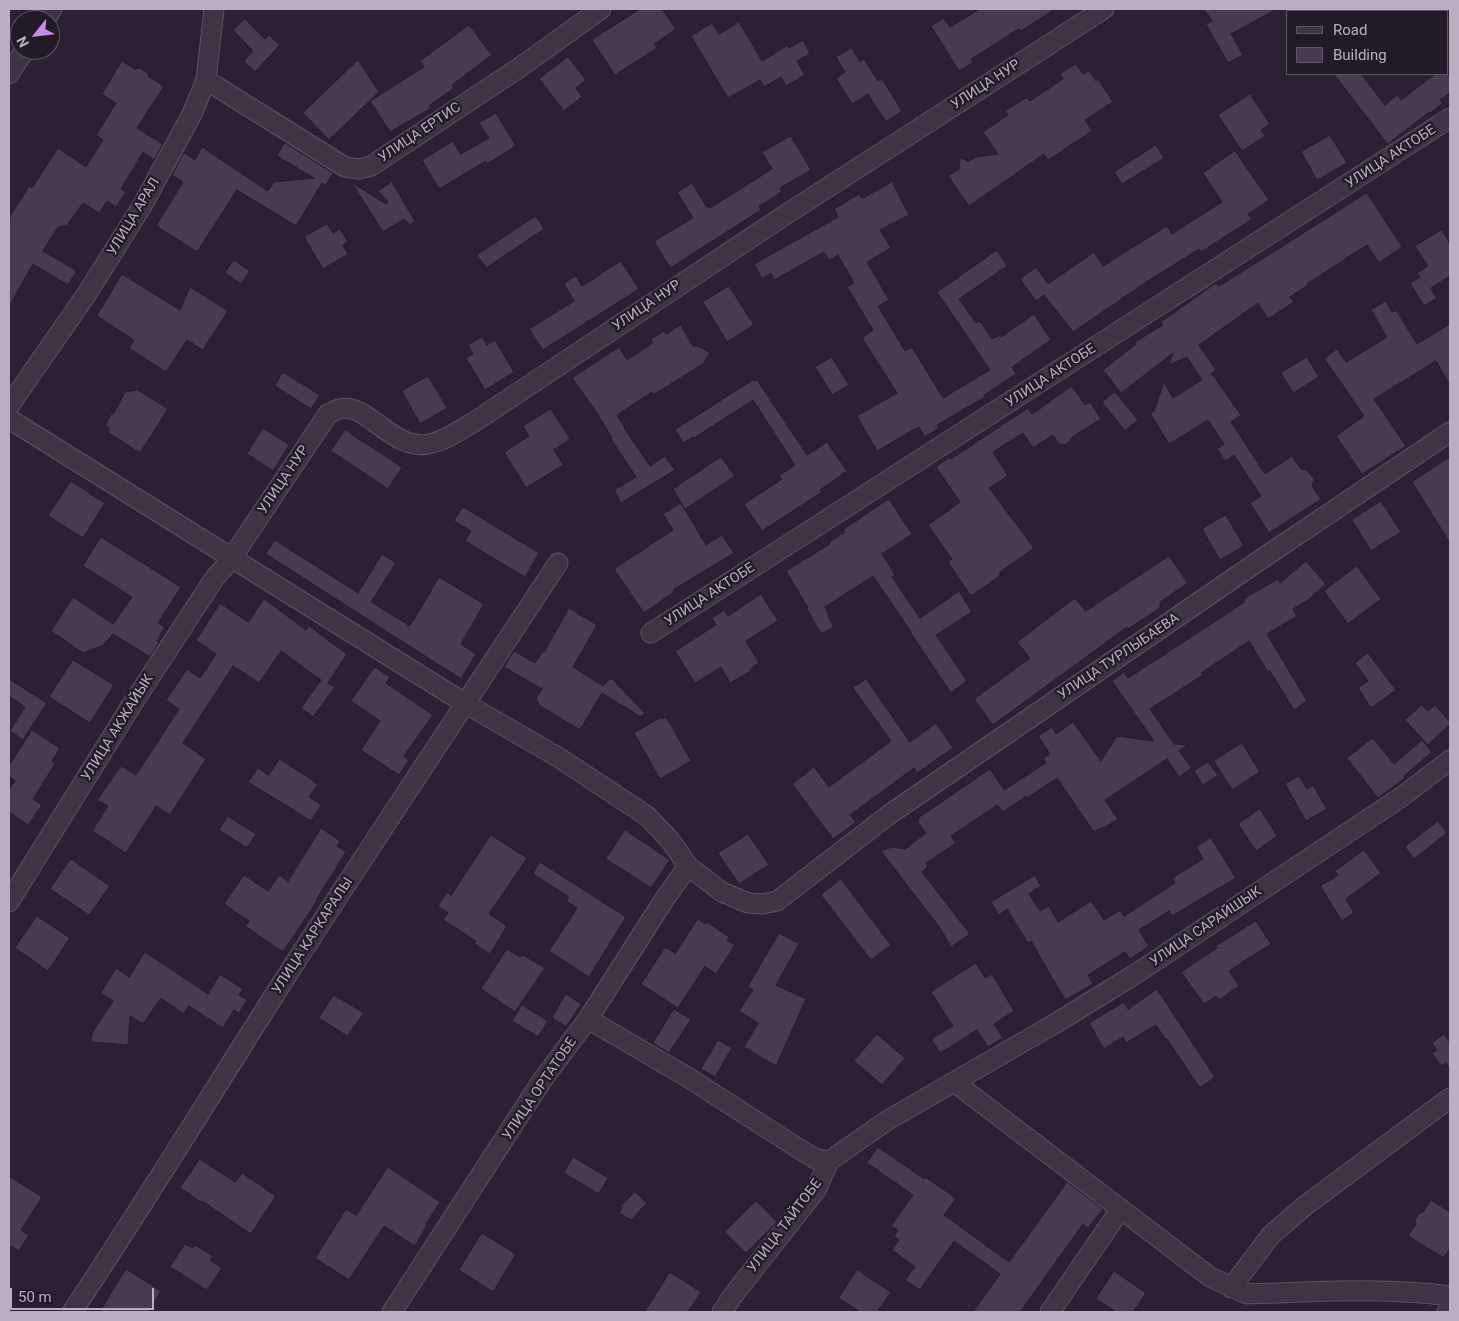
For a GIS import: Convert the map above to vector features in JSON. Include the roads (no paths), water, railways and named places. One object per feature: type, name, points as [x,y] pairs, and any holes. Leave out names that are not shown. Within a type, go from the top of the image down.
[{"type":"street","name":"УЛИЦА АРАЛ","points":[[9,406],[86,295],[142,206],[192,114],[206,80],[214,9]]},
{"type":"street","name":"УЛИЦА ЕРТИС","points":[[206,80],[345,167],[359,170],[370,166],[518,68],[601,9]]},
{"type":"street","name":"УЛИЦА НУР","points":[[231,559],[328,414],[340,409],[351,409],[366,415],[394,438],[416,444],[428,444],[442,440],[474,422],[782,217],[1104,9]]},
{"type":"street","points":[[9,74],[18,60]]},
{"type":"street","name":"УЛИЦА АКТОБЕ","points":[[651,633],[1450,118]]},
{"type":"street","name":"УЛИЦА ТУРЛЫБАЕВА","points":[[9,419],[466,704],[558,757],[646,816],[670,840],[688,866],[722,892],[748,903],[763,904],[777,901],[890,814],[1450,432]]},
{"type":"street","name":"УЛИЦА АКЖАЙЫК","points":[[9,902],[162,658],[214,579],[231,559]]},
{"type":"street","name":"УЛИЦА КАРКАРАЛЫ","points":[[72,1312],[137,1215],[354,873],[558,563]]},
{"type":"street","name":"УЛИЦА САРАЙШЫК","points":[[954,1082],[1134,975],[1400,798],[1450,760]]},
{"type":"street","name":"УЛИЦА ОРТАТОБЕ","points":[[392,1312],[544,1079],[588,1019],[688,866]]},
{"type":"street","points":[[588,1019],[689,1078],[816,1158],[829,1161],[888,1120],[954,1082],[1210,1277],[1231,1288],[1247,1294],[1381,1290],[1414,1291],[1450,1296]]},
{"type":"street","points":[[1231,1288],[1272,1235],[1306,1204],[1450,1098]]},
{"type":"street","name":"УЛИЦА ТАЙТОБЕ","points":[[722,1312],[816,1190],[829,1161]]},
{"type":"street","points":[[1050,1312],[1120,1210]]},
{"type":"street","points":[[1447,1312],[1450,1306]]}]
